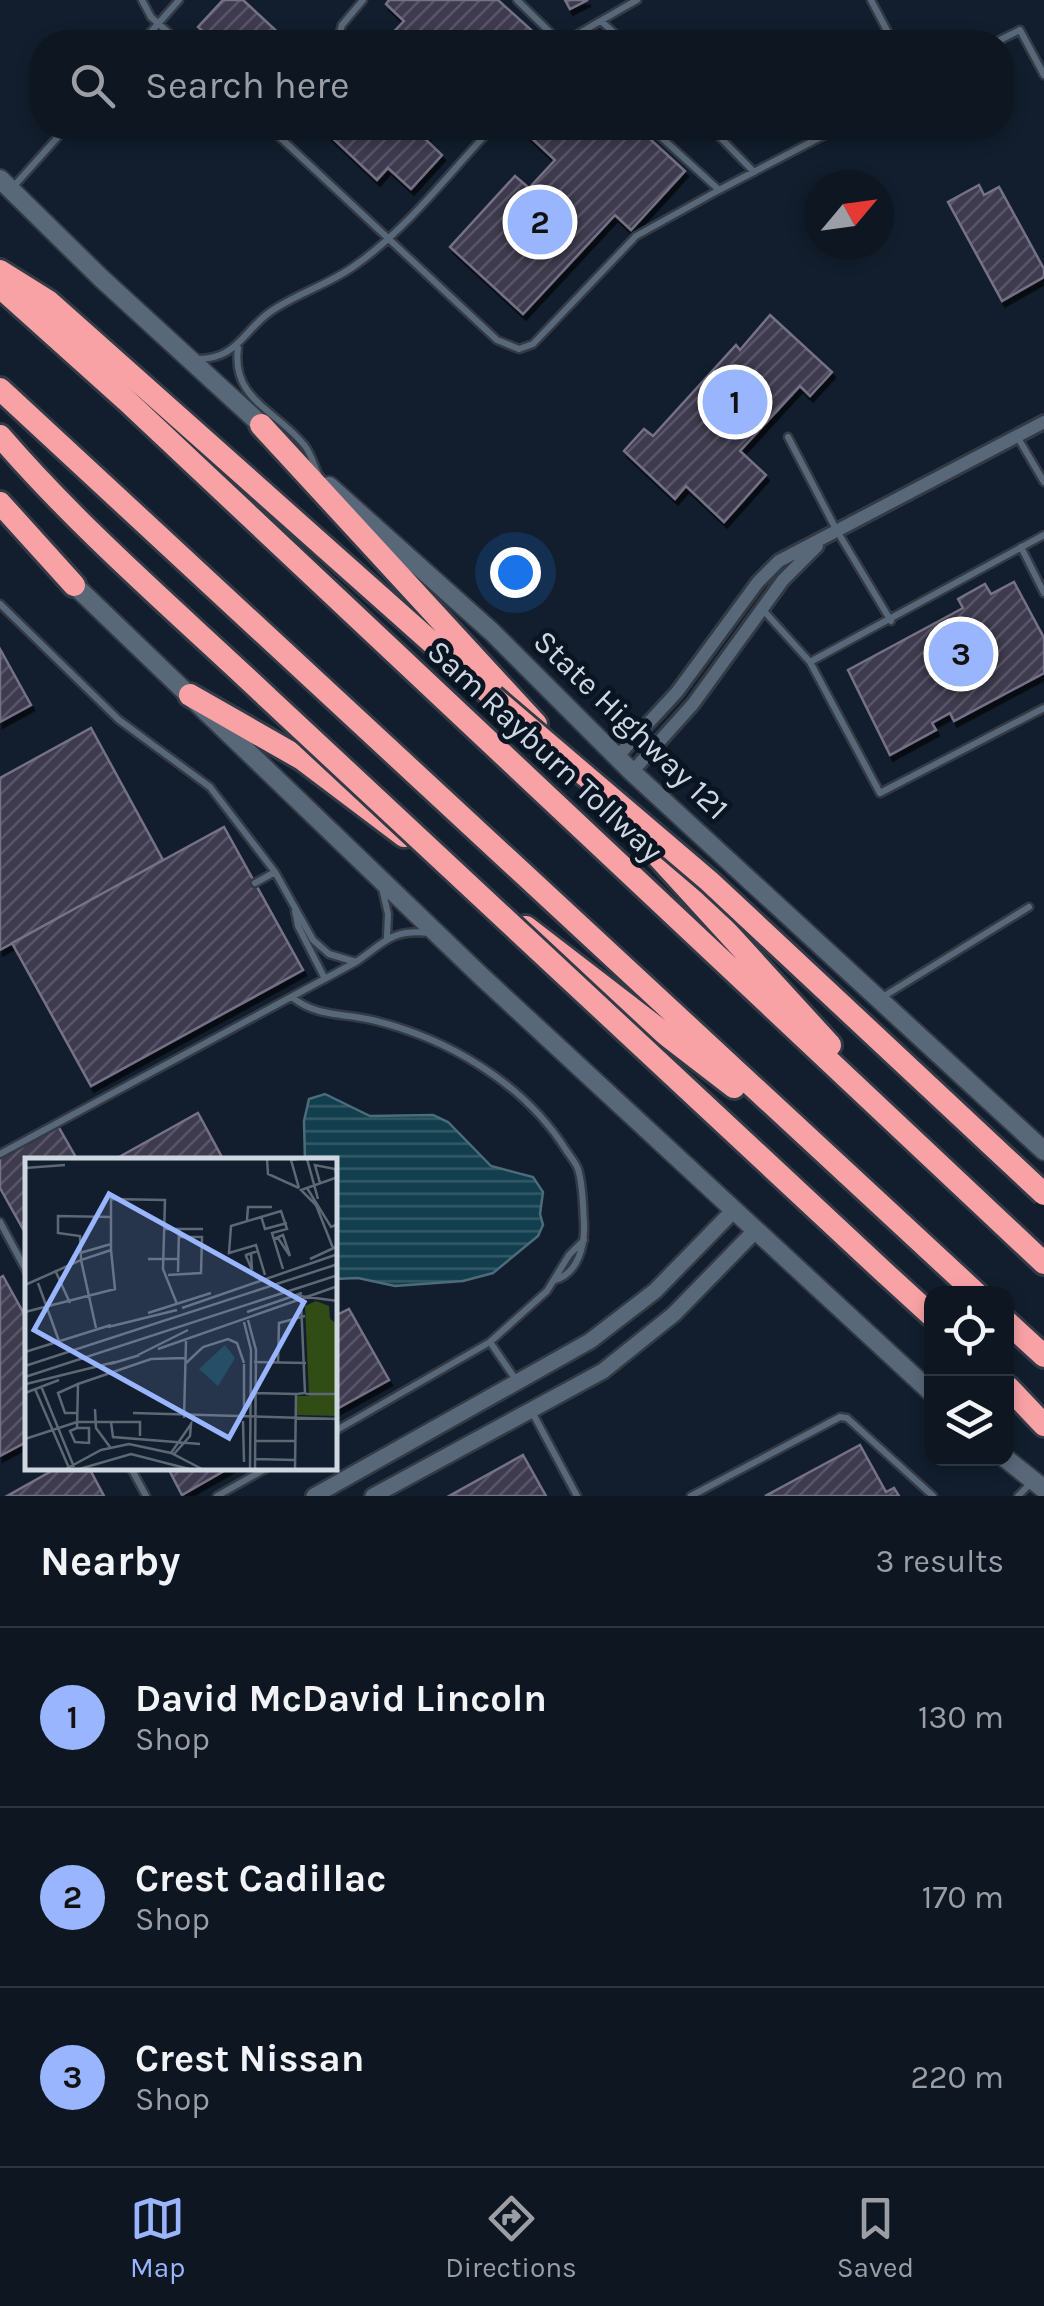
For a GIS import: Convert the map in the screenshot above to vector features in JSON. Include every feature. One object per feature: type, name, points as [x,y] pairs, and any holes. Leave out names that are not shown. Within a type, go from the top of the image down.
[{"type":"highway","points":[[0,270],[48,301],[400,614],[709,881],[1044,1194]]},
{"type":"highway","name":"Sam Rayburn Tollway","points":[[0,287],[126,400],[1044,1263]]},
{"type":"highway","points":[[0,389],[968,1286]]},
{"type":"highway","points":[[261,425],[950,1177]]},
{"type":"highway","points":[[0,436],[27,468],[266,696],[924,1309]]},
{"type":"highway","points":[[0,503],[74,585]]},
{"type":"highway","points":[[190,694],[302,759],[852,1178]]},
{"type":"highway","points":[[1014,1328],[1044,1356]]},
{"type":"highway","points":[[1014,1392],[1044,1422]]},
{"type":"main road","name":"State Highway 121","points":[[6,184],[261,425],[492,632],[616,757],[1044,1152]]},
{"type":"main road","points":[[0,514],[438,933],[924,1386]]},
{"type":"main road","points":[[1014,1465],[1038,1485]]},
{"type":"street","points":[[616,757],[677,692],[768,571],[792,552],[1044,422]]},
{"type":"street","points":[[632,772],[693,704],[796,565],[837,532]]},
{"type":"street","points":[[314,1496],[590,1341],[655,1291],[734,1210]]},
{"type":"street","points":[[373,1496],[603,1370],[674,1314],[756,1230]]},
{"type":"street","points":[[517,1381],[530,1409]]},
{"type":"lane","points":[[142,0],[166,30]]},
{"type":"lane","points":[[153,30],[179,0]]},
{"type":"lane","points":[[341,30],[363,0]]},
{"type":"lane","points":[[517,0],[548,30]]},
{"type":"lane","points":[[584,30],[637,0]]},
{"type":"lane","points":[[871,0],[887,30]]},
{"type":"lane","points":[[601,20],[611,30]]},
{"type":"lane","points":[[1014,33],[1020,30],[1044,74]]},
{"type":"lane","points":[[6,184],[53,140]]},
{"type":"lane","points":[[285,140],[497,340],[519,349],[534,344],[636,236],[815,140]]},
{"type":"lane","points":[[189,358],[205,359],[238,347],[268,313],[356,266],[388,238],[481,140]]},
{"type":"lane","points":[[665,140],[719,190]]},
{"type":"lane","points":[[723,140],[754,172]]},
{"type":"lane","points":[[238,347],[235,366],[240,383],[306,447],[320,478]]},
{"type":"lane","points":[[788,436],[837,532],[890,621]]},
{"type":"lane","points":[[1017,436],[1044,482]]},
{"type":"lane","points":[[810,662],[1044,534]]},
{"type":"lane","points":[[1020,548],[1044,592]]},
{"type":"lane","points":[[0,604],[110,712],[210,787],[275,872],[313,940],[329,954],[356,962]]},
{"type":"lane","points":[[762,610],[810,662],[880,793],[1044,708]]},
{"type":"lane","points":[[255,883],[275,872]]},
{"type":"lane","points":[[376,873],[386,899],[388,937]]},
{"type":"lane","points":[[294,905],[298,926],[325,979]]},
{"type":"lane","points":[[880,999],[1028,907]]},
{"type":"lane","points":[[0,1154],[356,962],[388,937],[400,931],[438,933]]},
{"type":"lane","points":[[292,997],[304,1007],[333,1016],[370,1020],[450,1048],[507,1084],[553,1129],[578,1169],[584,1239],[568,1255],[548,1291],[490,1342],[338,1429]]},
{"type":"lane","points":[[0,1222],[25,1268]]},
{"type":"lane","points":[[490,1342],[517,1381]]},
{"type":"lane","points":[[530,1409],[577,1496]]},
{"type":"lane","points":[[691,1496],[840,1416],[847,1418],[932,1496]]},
{"type":"lane","points":[[133,1471],[146,1496]]},
{"type":"lane","points":[[217,1496],[262,1471]]},
{"type":"lane","points":[[1018,1496],[1038,1485]]},
{"type":"water","points":[[325,1094],[370,1116],[433,1115],[448,1122],[491,1166],[533,1177],[543,1192],[543,1225],[538,1236],[493,1273],[463,1281],[395,1286],[358,1278],[338,1279],[338,1158],[305,1158],[304,1121],[309,1099]]},
{"type":"building","points":[[223,0],[243,0],[275,30],[201,30],[198,27]]},
{"type":"building","points":[[389,0],[498,0],[531,30],[395,30],[404,21],[386,4]]},
{"type":"building","points":[[565,0],[588,0],[570,9]]},
{"type":"building","points":[[335,140],[426,140],[442,155],[411,189],[388,168],[377,180]]},
{"type":"building","points":[[534,140],[651,140],[685,171],[631,230],[615,215],[523,314],[450,247],[515,176],[529,188],[555,160]]},
{"type":"building","points":[[979,185],[984,195],[999,187],[1044,269],[1044,277],[1002,301],[948,202]]},
{"type":"building","points":[[770,315],[832,372],[810,396],[800,386],[740,451],[766,475],[724,522],[686,486],[675,499],[624,451],[644,429],[653,436],[736,345],[740,350]]},
{"type":"building","points":[[1014,582],[1044,638],[1044,673],[954,721],[950,713],[932,723],[936,730],[890,755],[848,670],[963,608],[958,599],[985,584],[991,594]]},
{"type":"building","points":[[0,649],[31,705],[0,722]]},
{"type":"building","points":[[91,728],[163,860],[0,950],[0,778]]},
{"type":"building","points":[[224,827],[303,970],[91,1086],[12,943]]},
{"type":"building","points":[[198,1113],[222,1158],[117,1158]]},
{"type":"building","points":[[58,1126],[76,1158],[25,1158],[25,1233],[0,1188],[0,1158]]},
{"type":"building","points":[[3,1276],[25,1316],[25,1443],[0,1456]]},
{"type":"building","points":[[349,1309],[389,1380],[338,1408],[338,1314]]},
{"type":"building","points":[[860,1445],[886,1492],[894,1488],[899,1496],[765,1496]]},
{"type":"building","points":[[523,1455],[546,1496],[449,1496]]},
{"type":"building","points":[[52,1471],[91,1471],[104,1496],[7,1496]]},
{"type":"building","points":[[170,1471],[224,1471],[182,1495]]},
{"type":"place","name":"Crest Cadillac","points":[[540,222]]},
{"type":"place","name":"David McDavid Lincoln","points":[[735,402]]},
{"type":"place","name":"Crest Nissan","points":[[961,654]]}]
